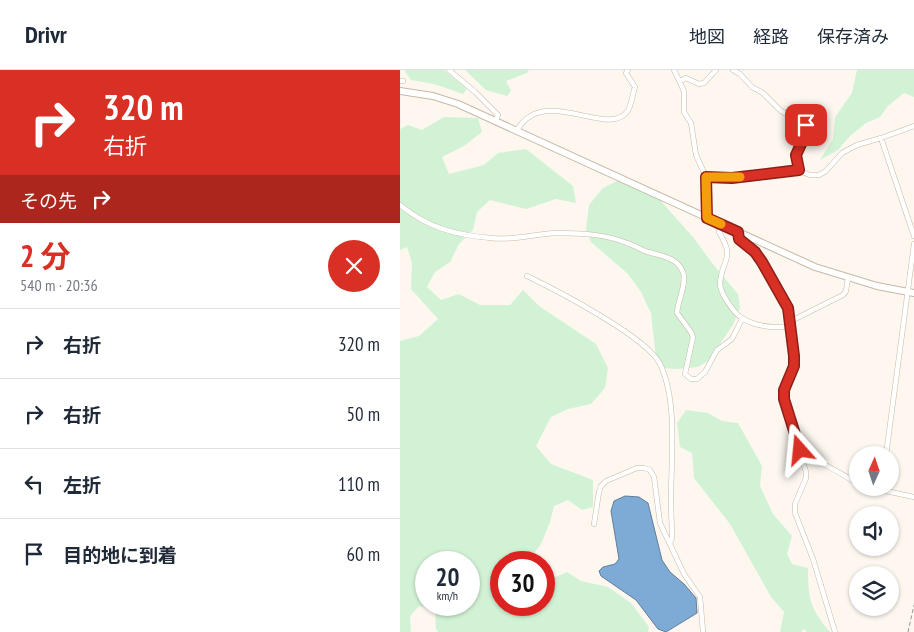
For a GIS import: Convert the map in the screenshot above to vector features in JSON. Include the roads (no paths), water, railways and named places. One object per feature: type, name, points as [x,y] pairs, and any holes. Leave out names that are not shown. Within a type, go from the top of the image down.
[{"type":"street","points":[[450,70],[498,115],[496,120]]},
{"type":"street","points":[[518,130],[522,122],[540,112],[547,111],[572,113],[607,120],[619,119],[626,113],[632,103],[635,87],[626,73],[628,70]]},
{"type":"street","points":[[674,70],[684,91],[684,112],[690,122],[696,155],[706,177],[707,218]]},
{"type":"street","points":[[680,81],[686,78],[699,84],[704,84],[716,70]]},
{"type":"street","points":[[733,70],[740,74],[752,88],[762,93],[781,110],[806,125],[807,131],[796,155],[799,170]]},
{"type":"street","points":[[400,91],[433,96],[496,120],[815,267],[877,286],[911,292]]},
{"type":"street","points":[[706,177],[732,178],[799,170],[810,175],[819,175],[826,171],[842,153],[857,145],[914,126]]},
{"type":"street","points":[[882,138],[914,236]]},
{"type":"street","points":[[400,205],[430,225],[444,230],[492,238],[518,238],[555,233],[597,235],[628,243],[673,260],[679,264],[684,274],[677,312],[692,332],[693,337],[685,374],[690,379],[697,379],[705,372],[717,350],[732,339],[742,319]]},
{"type":"street","points":[[721,224],[719,232],[727,245],[728,256],[720,285],[722,294],[742,319],[776,328],[790,323],[843,295],[846,291],[848,278]]},
{"type":"street","points":[[738,232],[739,239],[755,252],[788,308],[794,366],[784,390],[784,399],[804,460],[806,478],[795,504],[795,513],[813,559],[835,632]]},
{"type":"street","points":[[887,446],[911,292],[914,244]]},
{"type":"street","points":[[527,276],[581,304],[640,342],[654,355],[660,364],[666,385],[670,412],[672,452],[672,538],[670,544]]},
{"type":"street","points":[[804,460],[817,460],[849,479]]},
{"type":"street","points":[[594,524],[599,492],[601,486],[606,481],[637,468],[650,470],[654,477],[660,523],[684,574],[700,597],[703,632]]},
{"type":"street","points":[[899,494],[914,497]]},
{"type":"water","points":[[625,496],[639,497],[648,503],[662,560],[670,572],[696,598],[697,613],[666,632],[658,629],[636,600],[601,576],[599,571],[603,567],[615,564],[619,559],[611,511],[614,501]]}]
